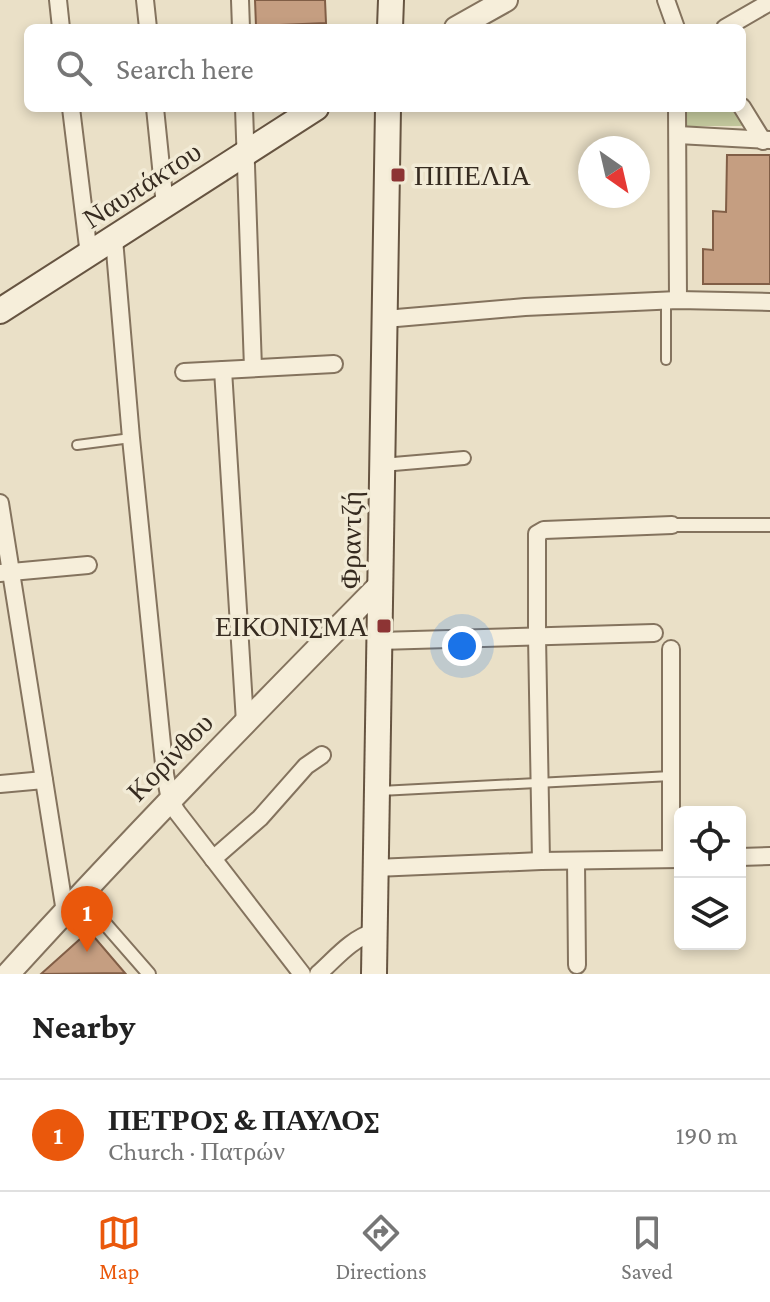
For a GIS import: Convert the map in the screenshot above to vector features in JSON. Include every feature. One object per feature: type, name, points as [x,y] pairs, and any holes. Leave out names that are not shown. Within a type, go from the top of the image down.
[{"type":"main road","points":[[390,24],[391,0]]},
{"type":"main road","name":"Ναυπάκτου","points":[[0,311],[310,112]]},
{"type":"main road","name":"Φραντζή","points":[[374,974],[388,112]]},
{"type":"street","points":[[58,0],[61,24]]},
{"type":"street","points":[[145,0],[148,24]]},
{"type":"street","points":[[240,0],[241,24]]},
{"type":"street","points":[[463,24],[506,0]]},
{"type":"street","points":[[666,0],[678,24]]},
{"type":"street","points":[[732,24],[770,2]]},
{"type":"street","points":[[71,112],[89,255]]},
{"type":"street","points":[[155,112],[165,206]]},
{"type":"street","points":[[244,112],[253,368]]},
{"type":"street","points":[[672,301],[677,112]]},
{"type":"street","points":[[746,112],[766,140]]},
{"type":"street","points":[[678,135],[766,140]]},
{"type":"street","points":[[114,239],[131,438],[170,800],[302,974]]},
{"type":"street","points":[[385,319],[525,307],[672,301],[770,302]]},
{"type":"street","points":[[184,372],[334,364]]},
{"type":"street","points":[[223,370],[245,722]]},
{"type":"street","points":[[382,465],[464,458]]},
{"type":"street","points":[[0,503],[6,572],[44,780],[72,903],[149,974]]},
{"type":"street","points":[[541,861],[537,534],[544,530],[672,525],[770,525]]},
{"type":"street","points":[[6,572],[88,565]]},
{"type":"street","name":"Κορίνθου","points":[[8,974],[170,800],[380,585]]},
{"type":"street","points":[[379,641],[537,636],[663,640],[674,838]]},
{"type":"street","points":[[213,859],[260,818],[306,766],[322,755]]},
{"type":"street","points":[[0,784],[44,780]]},
{"type":"street","points":[[746,857],[770,856]]},
{"type":"street","points":[[375,868],[674,859]]},
{"type":"street","points":[[576,861],[577,965]]},
{"type":"street","points":[[318,974],[353,942],[374,932]]},
{"type":"lane","points":[[666,360],[672,301]]},
{"type":"lane","points":[[77,445],[131,438]]},
{"type":"lane","points":[[377,791],[671,776]]},
{"type":"green space","points":[[677,112],[734,112],[743,126],[676,126]]},
{"type":"building","points":[[255,0],[325,0],[326,23],[256,24]]},
{"type":"building","points":[[727,155],[770,155],[770,284],[703,284],[703,249],[713,250],[713,211],[726,212]]},
{"type":"building","points":[[89,931],[125,973],[41,974]]},
{"type":"place","name":"ΠΙΠΕΛΙΑ","points":[[398,175]]},
{"type":"place","name":"ΕΙΚΟΝΙΣΜΑ","points":[[384,626]]},
{"type":"place","name":"ΠΕΤΡΟΣ & ΠΑΥΛΟΣ","points":[[87,952]]}]
